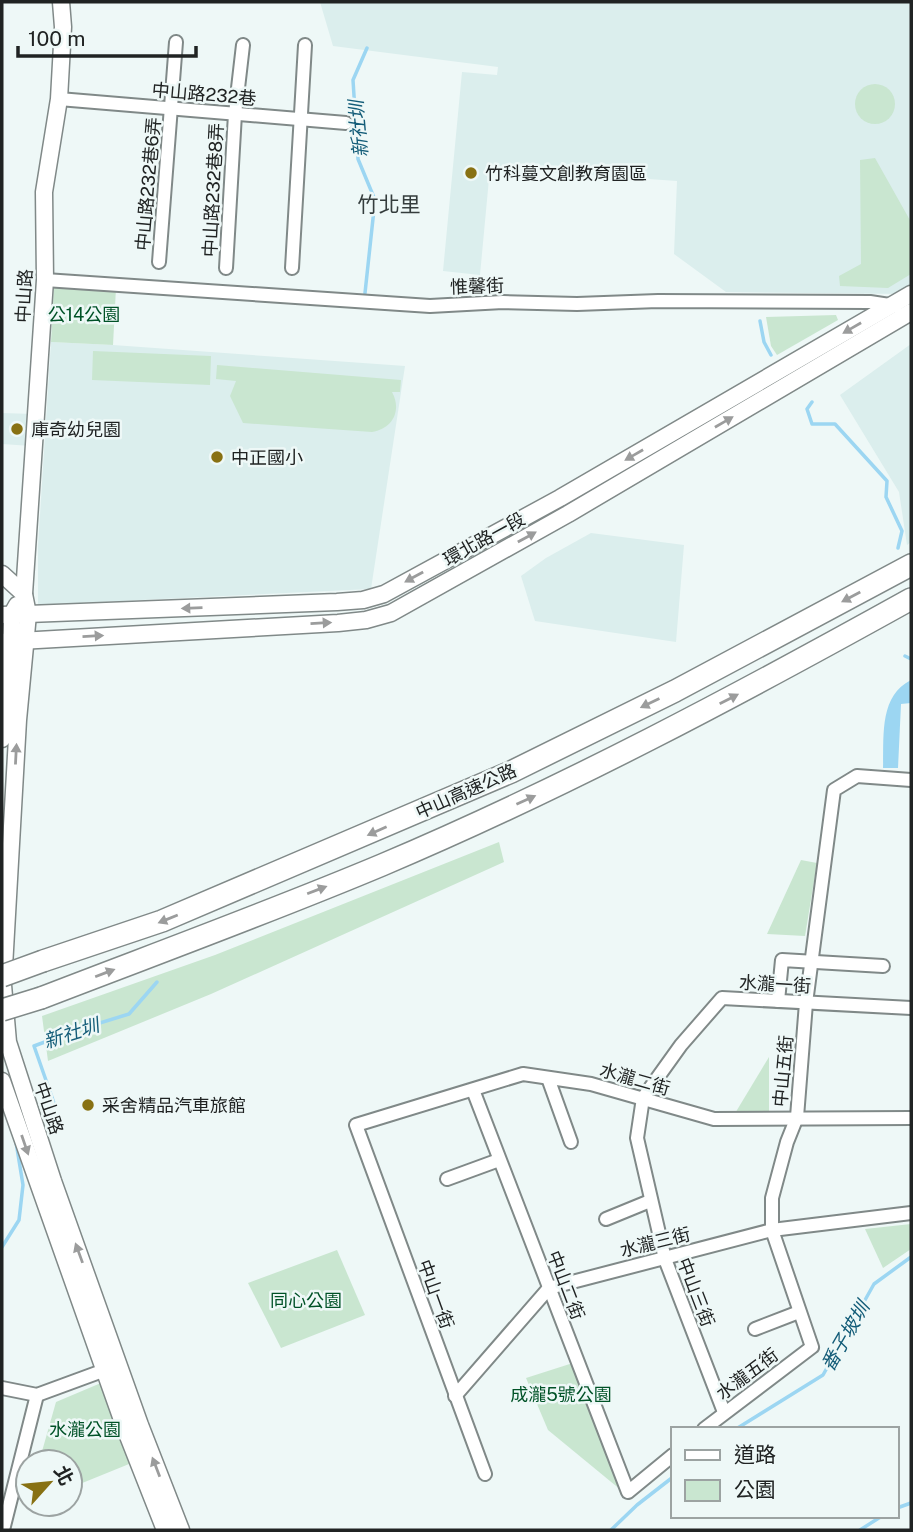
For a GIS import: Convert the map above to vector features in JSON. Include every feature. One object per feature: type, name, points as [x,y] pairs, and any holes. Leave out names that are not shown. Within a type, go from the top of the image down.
[{"type":"highway","name":"中山高速公路","points":[[2,976],[162,921],[511,772],[675,691],[911,565]]},
{"type":"highway","name":"中山高速公路","points":[[2,1010],[41,998],[381,865],[581,775],[756,685],[911,599]]},
{"type":"street","name":"中山路","points":[[2,739],[14,614],[24,594],[45,280],[44,192],[59,99],[63,27],[61,2]]},
{"type":"street","name":"中山路232巷6弄","points":[[159,262],[176,42]]},
{"type":"street","name":"中山路232巷8弄","points":[[226,268],[235,114],[243,45]]},
{"type":"street","points":[[292,268],[305,45]]},
{"type":"street","name":"中山路232巷","points":[[59,99],[346,123]]},
{"type":"street","name":"惟馨街","points":[[45,280],[430,306],[503,302],[577,304],[658,301],[893,304]]},
{"type":"street","name":"環北路一段","points":[[14,614],[337,602],[363,600],[384,594],[560,498],[911,294]]},
{"type":"street","points":[[893,304],[910,313]]},
{"type":"street","name":"環北路一段","points":[[13,641],[366,620],[391,613],[568,514],[910,313]]},
{"type":"street","points":[[2,575],[24,594]]},
{"type":"street","name":"中山路","points":[[13,641],[18,720],[3,985],[5,1045],[140,1425],[181,1530]]},
{"type":"street","name":"中山五街","points":[[812,1347],[772,1230],[772,1198],[787,1142],[797,1117],[806,1003],[834,789],[857,776],[911,780]]},
{"type":"street","points":[[778,1002],[782,960],[883,966]]},
{"type":"street","name":"水瀧一街","points":[[643,1098],[681,1045],[722,998],[911,1008]]},
{"type":"street","name":"水瀧二街","points":[[356,1125],[523,1074],[591,1084],[714,1119],[911,1118]]},
{"type":"street","points":[[548,1078],[571,1142]]},
{"type":"street","name":"中山路","points":[[2,1081],[164,1530]]},
{"type":"street","name":"中山二街","points":[[472,1090],[628,1492],[671,1457]]},
{"type":"street","name":"中山三街","points":[[643,1098],[637,1138],[650,1202],[665,1259],[724,1412]]},
{"type":"street","name":"中山一街","points":[[356,1125],[485,1474]]},
{"type":"street","points":[[447,1179],[499,1160]]},
{"type":"street","points":[[606,1219],[650,1202]]},
{"type":"street","name":"水瀧三街","points":[[549,1288],[772,1230],[911,1213]]},
{"type":"street","points":[[455,1396],[549,1288]]},
{"type":"street","points":[[755,1329],[799,1312]]},
{"type":"street","name":"水瀧五街","points":[[706,1427],[812,1347]]},
{"type":"street","points":[[2,1388],[37,1395],[105,1370]]},
{"type":"street","points":[[3,1530],[37,1395]]},
{"type":"shaded area","points":[[320,2],[911,2],[911,290],[904,294],[726,292],[674,254],[677,181],[490,168],[480,275],[443,271],[462,72],[497,75],[498,67],[333,46]]},
{"type":"shaded area","name":"中正國小","points":[[51,342],[405,366],[371,589],[38,605],[38,546]]},
{"type":"shaded area","points":[[911,344],[911,542],[907,545],[899,492],[840,395]]},
{"type":"shaded area","name":"庫奇幼兒園","points":[[2,413],[33,414],[31,446],[2,444]]},
{"type":"shaded area","points":[[591,533],[684,545],[676,642],[535,621],[521,576],[546,558]]},
{"type":"green space","points":[[875,84],[889,90],[895,104],[889,118],[875,124],[861,118],[855,104],[861,90]]},
{"type":"green space","points":[[875,158],[911,222],[911,274],[888,288],[840,286],[839,276],[861,264],[860,160]]},
{"type":"green space","name":"公14公園","points":[[54,284],[116,288],[113,345],[51,342]]},
{"type":"green space","points":[[836,315],[838,320],[777,355],[771,346],[766,317]]},
{"type":"green space","points":[[93,351],[211,356],[210,385],[92,380]]},
{"type":"green space","points":[[217,365],[401,380],[400,392],[392,392],[396,412],[390,423],[372,432],[243,423],[230,396],[236,381],[216,379]]},
{"type":"green space","points":[[499,842],[504,862],[211,994],[48,1061],[42,1016],[215,955]]},
{"type":"green space","points":[[801,860],[817,863],[805,936],[767,934]]},
{"type":"green space","points":[[769,1057],[769,1114],[734,1115]]},
{"type":"green space","points":[[911,1224],[911,1249],[883,1268],[865,1229]]},
{"type":"green space","name":"同心公園","points":[[337,1250],[365,1315],[281,1348],[248,1283]]},
{"type":"green space","name":"成瀧5號公園","points":[[576,1362],[627,1495],[548,1430],[526,1378]]},
{"type":"green space","name":"水瀧公園","points":[[108,1380],[134,1462],[84,1482],[84,1448],[43,1448],[56,1402]]},
{"type":"water","points":[[911,680],[911,703],[901,704],[898,768],[883,768],[888,706],[893,696]]},
{"type":"waterway","name":"新社圳","points":[[365,293],[375,200],[358,159],[353,80],[367,48]]},
{"type":"waterway","points":[[760,321],[764,342],[771,355]]},
{"type":"waterway","name":"番子坡圳","points":[[812,402],[807,409],[812,424],[835,424],[887,481],[886,497],[902,531],[898,548]]},
{"type":"waterway","name":"番子坡圳","points":[[905,656],[911,659]]},
{"type":"waterway","name":"新社圳","points":[[55,1106],[34,1046],[129,1014],[157,982]]},
{"type":"waterway","name":"新社圳","points":[[2,1247],[19,1220],[23,1185],[15,1136]]},
{"type":"waterway","name":"番子坡圳","points":[[739,1427],[823,1375],[874,1284],[911,1257]]},
{"type":"waterway","name":"番子坡圳","points":[[611,1530],[671,1479]]},
{"type":"waterway","points":[[899,1507],[911,1503]]},
{"type":"waterway","points":[[860,1530],[879,1518]]},
{"type":"place","name":"竹科蔓文創教育園區","points":[[471,173]]},
{"type":"place","name":"庫奇幼兒園","points":[[17,429]]},
{"type":"place","name":"中正國小","points":[[217,457]]},
{"type":"place","name":"采舍精品汽車旅館","points":[[88,1105]]},
{"type":"district","name":"竹北里","points":[[389,204]]}]
